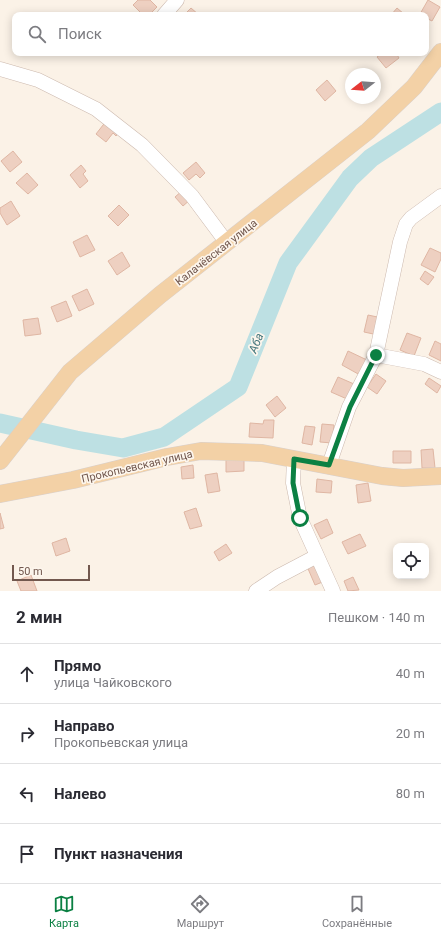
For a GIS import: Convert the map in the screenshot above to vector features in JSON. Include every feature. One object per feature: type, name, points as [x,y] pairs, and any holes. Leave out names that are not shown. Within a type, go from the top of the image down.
[{"type":"main road","name":"Калачёвская улица","points":[[3,456],[70,372],[95,349],[160,295],[368,131],[414,87],[441,52]]},
{"type":"main road","name":"Прокопьевская улица","points":[[0,494],[74,480],[167,457],[201,451],[262,453],[382,476],[403,478],[441,476]]},
{"type":"street","points":[[167,12],[177,0]]},
{"type":"street","points":[[0,69],[38,80],[96,109],[142,145],[192,196],[227,243]]},
{"type":"street","points":[[329,465],[350,407],[376,355],[400,242],[406,224],[411,218],[441,196]]},
{"type":"street","points":[[376,355],[424,364],[441,372]]},
{"type":"street","points":[[294,459],[293,483],[295,502],[300,518],[333,591]]},
{"type":"street","points":[[256,591],[277,577],[317,556]]},
{"type":"building","points":[[138,0],[150,0],[157,7],[152,12],[140,12],[133,5]]},
{"type":"building","points":[[428,0],[440,7],[432,21],[429,20],[429,12],[421,12]]},
{"type":"building","points":[[191,8],[196,12],[187,12]]},
{"type":"building","points":[[397,8],[402,12],[394,12]]},
{"type":"building","points":[[398,56],[399,58],[386,68],[377,57]]},
{"type":"building","points":[[327,80],[336,91],[325,101],[316,90]]},
{"type":"building","points":[[107,120],[120,131],[116,136],[113,133],[106,142],[96,134]]},
{"type":"building","points":[[13,151],[22,162],[10,172],[1,161]]},
{"type":"building","points":[[196,162],[205,173],[200,178],[196,174],[189,180],[183,173]]},
{"type":"building","points":[[81,165],[86,171],[83,174],[88,181],[80,188],[70,175]]},
{"type":"building","points":[[27,173],[38,185],[28,194],[16,183]]},
{"type":"building","points":[[183,190],[191,199],[183,206],[175,197]]},
{"type":"building","points":[[11,201],[20,216],[7,225],[0,213],[0,208]]},
{"type":"building","points":[[119,205],[129,215],[118,226],[108,216]]},
{"type":"building","points":[[87,235],[95,250],[80,257],[73,242]]},
{"type":"building","points":[[430,248],[441,253],[441,259],[435,272],[421,265]]},
{"type":"building","points":[[122,252],[130,266],[117,275],[108,261]]},
{"type":"building","points":[[425,271],[434,277],[428,285],[420,279]]},
{"type":"building","points":[[87,289],[94,304],[79,311],[72,296]]},
{"type":"building","points":[[66,301],[72,316],[57,322],[51,307]]},
{"type":"building","points":[[368,315],[382,318],[378,335],[364,332]]},
{"type":"building","points":[[38,318],[41,334],[25,336],[23,320]]},
{"type":"building","points":[[407,333],[421,338],[414,356],[400,350]]},
{"type":"building","points":[[435,341],[441,344],[441,361],[429,355]]},
{"type":"building","points":[[348,351],[367,360],[360,375],[342,365]]},
{"type":"building","points":[[376,374],[386,381],[377,394],[367,387]]},
{"type":"building","points":[[338,377],[354,384],[347,399],[331,392]]},
{"type":"building","points":[[429,378],[441,386],[437,393],[425,384]]},
{"type":"building","points":[[277,396],[286,408],[275,417],[266,405]]},
{"type":"building","points":[[264,420],[274,420],[273,438],[249,437],[250,423],[263,424]]},
{"type":"building","points":[[322,424],[334,425],[332,443],[320,442]]},
{"type":"building","points":[[305,426],[315,427],[312,445],[302,443]]},
{"type":"building","points":[[433,449],[435,468],[422,468],[421,450]]},
{"type":"building","points":[[393,451],[411,451],[411,463],[393,463]]},
{"type":"building","points":[[226,459],[244,459],[244,471],[226,472]]},
{"type":"building","points":[[193,465],[194,478],[182,479],[181,467]]},
{"type":"building","points":[[217,473],[220,491],[208,493],[205,475]]},
{"type":"building","points":[[317,479],[332,481],[331,493],[316,492]]},
{"type":"building","points":[[368,483],[371,501],[358,503],[356,485]]},
{"type":"building","points":[[196,508],[202,526],[190,529],[184,512]]},
{"type":"building","points":[[0,513],[4,528],[0,529]]},
{"type":"building","points":[[327,519],[333,533],[321,539],[314,525]]},
{"type":"building","points":[[360,534],[366,546],[348,554],[342,542]]},
{"type":"building","points":[[66,538],[70,551],[56,556],[52,543]]},
{"type":"building","points":[[226,544],[232,553],[219,561],[214,552]]},
{"type":"building","points":[[316,560],[325,581],[315,585],[306,564]]},
{"type":"building","points":[[31,575],[37,591],[21,591],[17,581]]},
{"type":"building","points":[[353,577],[359,590],[348,591],[344,581]]},
{"type":"waterway","name":"Аба","points":[[0,423],[76,440],[123,448],[164,437],[238,387],[288,263],[350,178],[371,158],[441,112]]},
{"type":"route","points":[[300,518],[295,502],[293,483],[294,459],[329,465],[359,385],[376,355]]}]
